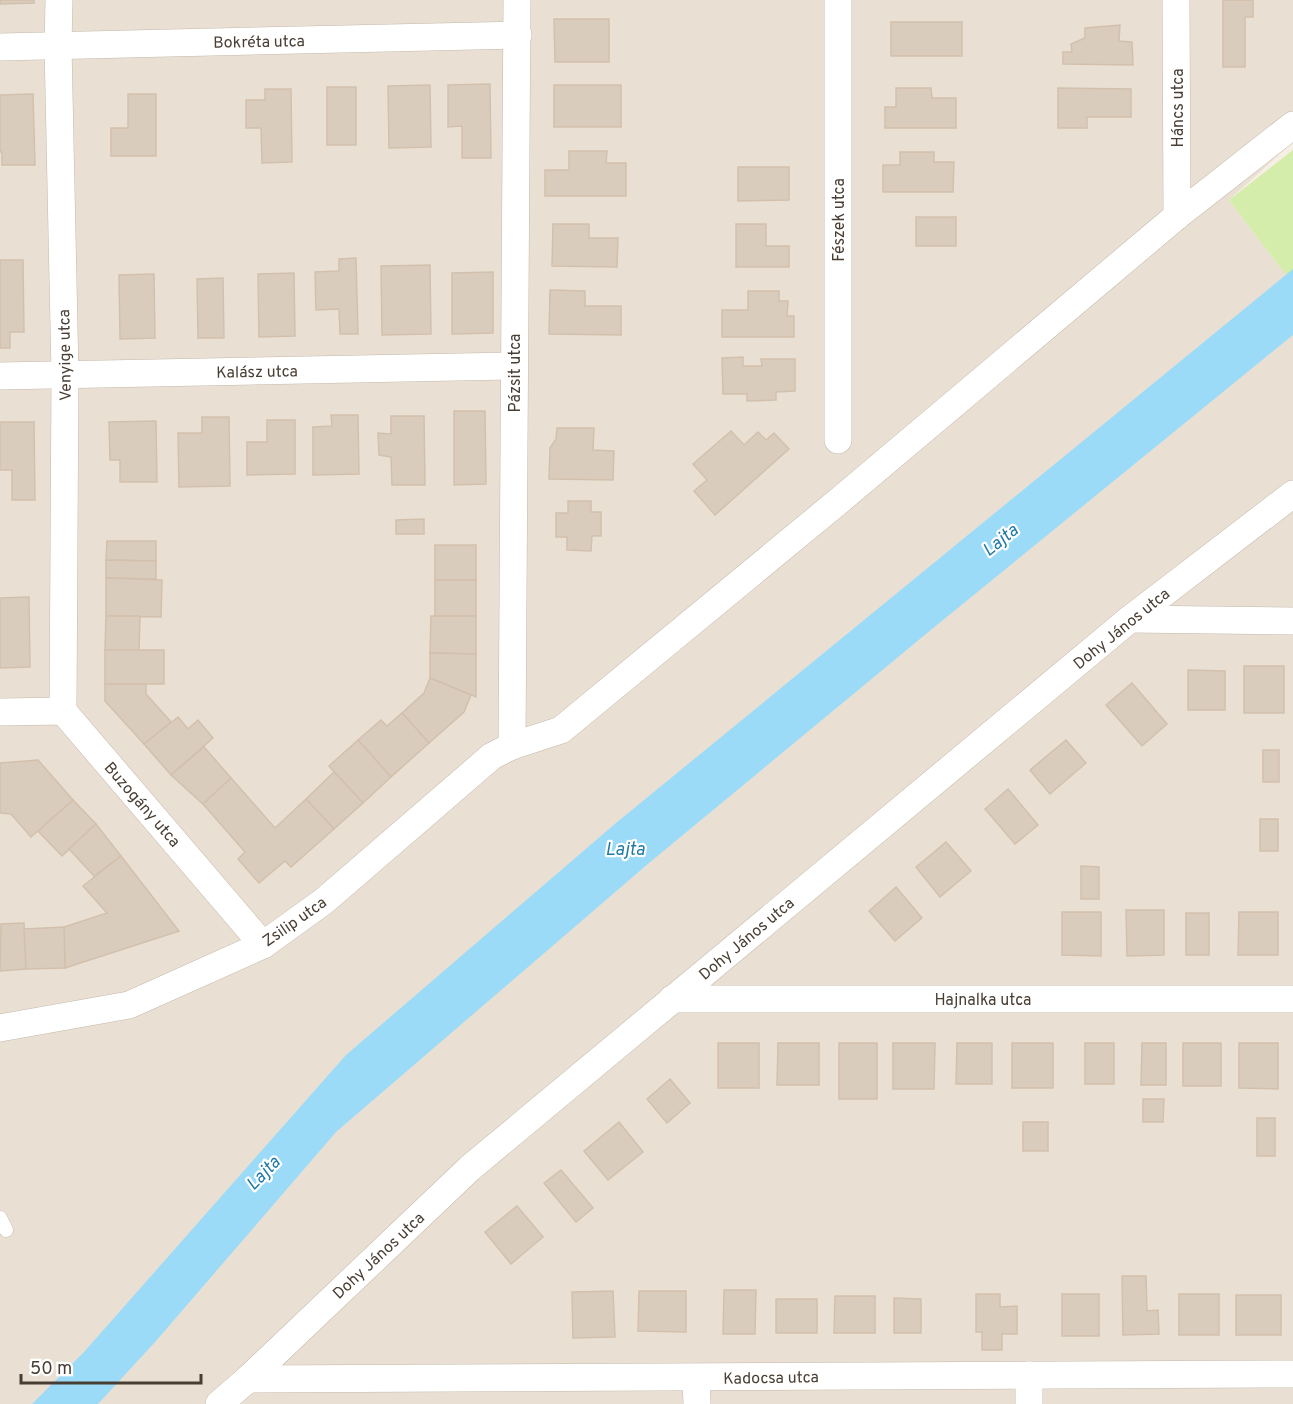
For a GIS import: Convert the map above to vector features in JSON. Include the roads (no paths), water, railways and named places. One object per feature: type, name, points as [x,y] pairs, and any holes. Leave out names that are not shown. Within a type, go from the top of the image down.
[{"type":"street","name":"Venyige utca","points":[[59,0],[65,374],[63,711]]},
{"type":"street","name":"Pázsit utca","points":[[512,746],[513,366],[518,0]]},
{"type":"street","name":"Fészek utca","points":[[838,0],[838,440]]},
{"type":"street","name":"Háncs utca","points":[[1176,0],[1177,216]]},
{"type":"street","name":"Bokréta utca","points":[[0,47],[518,35]]},
{"type":"street","name":"Zsilip utca","points":[[0,1028],[129,1005],[263,945],[324,901],[492,756],[512,746],[561,730],[840,500],[1177,216],[1293,125]]},
{"type":"street","name":"Kalász utca","points":[[0,376],[513,366]]},
{"type":"street","name":"Dohy János utca","points":[[219,1404],[470,1168],[1130,619],[1293,494]]},
{"type":"street","points":[[1130,619],[1293,621]]},
{"type":"street","points":[[0,712],[63,711]]},
{"type":"street","name":"Buzogány utca","points":[[63,711],[263,945]]},
{"type":"street","name":"Hajnalka utca","points":[[672,999],[1293,999]]},
{"type":"street","name":"Kadocsa utca","points":[[248,1379],[697,1391],[1029,1375],[1293,1374]]},
{"type":"street","points":[[1029,1375],[1029,1404]]},
{"type":"water","name":"Lajta","points":[[1293,269],[1293,335],[649,863],[336,1132],[156,1341],[98,1404],[32,1404],[84,1352],[346,1055],[616,823]]}]
